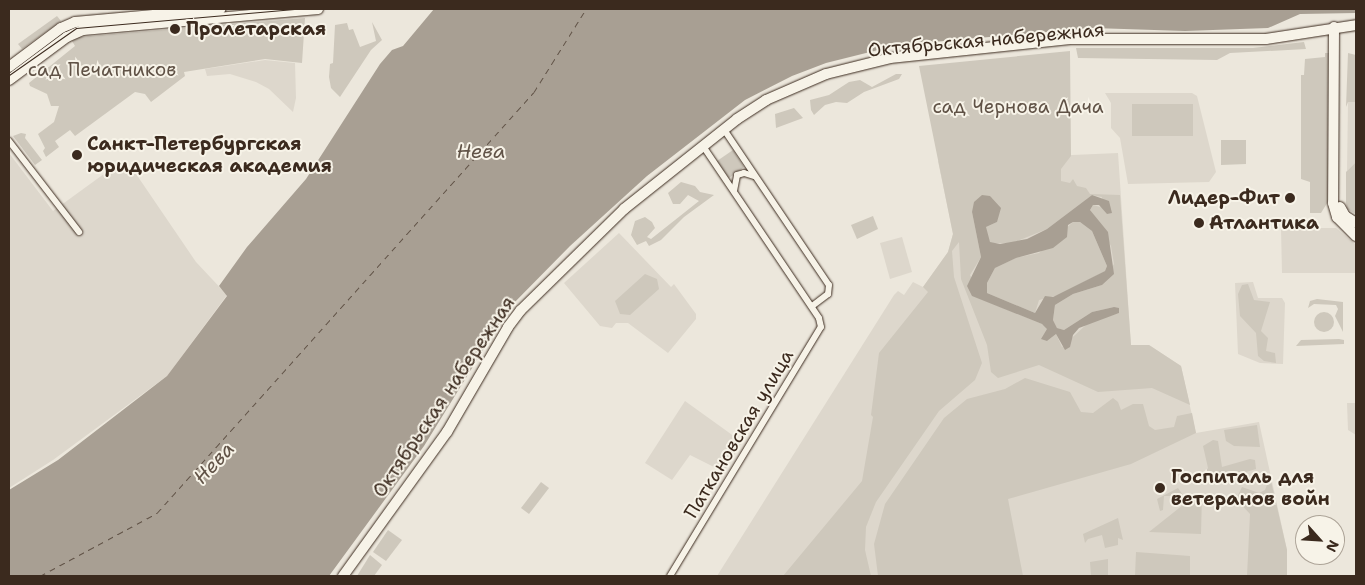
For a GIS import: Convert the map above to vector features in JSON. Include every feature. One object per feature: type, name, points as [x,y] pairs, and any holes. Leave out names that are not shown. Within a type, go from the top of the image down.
[{"type":"main road","points":[[9,67],[68,24],[220,9]]},
{"type":"main road","points":[[9,80],[72,34],[140,17],[318,9]]},
{"type":"main road","name":"Октябрьская набережная","points":[[350,576],[452,435],[518,323],[604,236],[705,148],[758,112],[789,96],[840,75],[891,64],[1080,45],[1268,45],[1356,25]]},
{"type":"main road","points":[[1335,31],[1339,202],[1346,216],[1356,223]]},
{"type":"main road","points":[[1335,31],[1333,203],[1337,217],[1356,236]]},
{"type":"main road","name":"Октябрьская набережная","points":[[343,576],[438,444],[514,319],[612,220],[766,100],[826,74],[869,62],[1070,39],[1253,40],[1335,31],[1356,31]]},
{"type":"street","points":[[727,134],[829,285],[828,294],[812,306]]},
{"type":"street","points":[[9,141],[79,232]]},
{"type":"street","name":"Паткановская улица","points":[[670,576],[819,332],[821,323],[812,306],[705,148]]},
{"type":"street","points":[[734,192],[738,175],[744,173],[754,176]]},
{"type":"shaded area","points":[[265,60],[295,63],[296,98],[293,112],[269,89],[256,82],[230,74],[207,76],[205,69]]},
{"type":"shaded area","points":[[1105,93],[1192,93],[1197,96],[1216,172],[1209,182],[1128,184],[1120,138],[1111,128],[1111,103]]},
{"type":"shaded area","points":[[1348,102],[1356,102],[1356,162],[1347,171]]},
{"type":"shaded area","points":[[9,153],[53,211],[119,165],[125,173],[132,168],[196,262],[227,295],[167,376],[53,460],[9,488]]},
{"type":"shaded area","points":[[1118,153],[1131,345],[1149,345],[1181,366],[1196,433],[1259,422],[1287,550],[1287,576],[717,576],[894,295],[898,291],[904,295],[913,282],[923,287],[948,252],[953,234],[938,161]]},
{"type":"shaded area","points":[[1281,228],[1336,228],[1356,245],[1356,273],[1282,273]]},
{"type":"shaded area","points":[[619,233],[671,287],[674,284],[696,314],[696,319],[668,353],[628,323],[616,323],[612,328],[600,326],[564,283]]},
{"type":"shaded area","points":[[902,237],[912,272],[890,279],[880,243]]},
{"type":"shaded area","points":[[1253,282],[1258,298],[1282,298],[1285,303],[1283,364],[1260,363],[1238,354],[1235,283]]},
{"type":"shaded area","points":[[685,401],[742,442],[724,472],[690,455],[672,480],[645,463]]},
{"type":"shaded area","points":[[1347,403],[1356,403],[1356,435],[1348,430]]},
{"type":"green space","points":[[57,16],[61,21],[22,49],[18,44]]},
{"type":"green space","name":"сад Печатников","points":[[305,18],[302,63],[265,59],[184,72],[185,76],[151,102],[145,94],[135,92],[75,136],[70,130],[55,141],[59,147],[46,157],[43,151],[45,148],[38,134],[54,122],[59,106],[51,106],[47,94],[30,86],[29,83],[75,46],[72,41],[79,37]]},
{"type":"green space","points":[[372,22],[382,40],[371,50],[340,97],[331,88],[329,77],[330,64],[333,63],[335,25],[347,23],[349,30],[353,29],[360,47],[376,41]]},
{"type":"green space","points":[[1304,42],[1306,49],[1230,53],[1217,60],[1078,58],[1076,48],[1253,48]]},
{"type":"green space","name":"сад Чернова Дача","points":[[1070,51],[1071,156],[1061,169],[1061,181],[1070,183],[1073,179],[1077,186],[1086,188],[1090,194],[1120,195],[1131,345],[1149,345],[1181,366],[1190,405],[1152,388],[1098,392],[1039,365],[998,378],[991,372],[987,345],[961,279],[959,242],[952,251],[954,277],[982,363],[975,380],[939,411],[876,502],[866,527],[865,550],[871,576],[783,576],[862,481],[873,417],[871,415],[879,353],[928,292],[923,287],[948,252],[953,234],[919,66]],"holes":[[[1092,195],[1102,197],[1104,208],[1093,205],[1090,210],[1111,246],[1114,264],[1102,285],[1073,294],[1055,305],[1053,320],[1057,328],[1064,330],[1092,312],[1114,307],[1119,313],[1088,323],[1062,347],[1056,334],[1047,341],[1047,328],[1042,324],[981,299],[970,275],[981,257],[972,212],[990,196],[997,222],[986,227],[986,234],[990,243],[1012,243],[1047,229]]]},
{"type":"green space","points":[[1325,53],[1329,53],[1329,200],[1321,213],[1310,213],[1310,182],[1301,179],[1301,75],[1304,75],[1305,59],[1325,57]]},
{"type":"green space","points":[[1348,53],[1356,55],[1356,102],[1348,102],[1346,107]]},
{"type":"green space","points":[[896,74],[902,74],[899,79],[864,92],[847,103],[836,102],[825,105],[814,115],[811,110],[810,100],[829,95],[849,82],[860,80],[872,87]]},
{"type":"green space","points":[[1132,104],[1193,104],[1193,136],[1132,136]]},
{"type":"green space","points":[[794,108],[803,118],[776,128],[775,114]]},
{"type":"green space","points":[[21,133],[26,134],[25,138],[42,160],[35,165],[13,136]]},
{"type":"green space","points":[[1221,140],[1246,140],[1246,164],[1221,165]]},
{"type":"green space","points":[[733,150],[744,167],[729,178],[717,161]]},
{"type":"green space","points":[[1356,162],[1356,214],[1347,209],[1346,172]]},
{"type":"green space","points":[[681,182],[695,186],[700,192],[714,195],[684,217],[661,240],[649,246],[646,241],[637,245],[631,235],[635,221],[645,217],[652,222],[655,228],[647,237],[651,239],[699,201],[688,195],[680,204],[673,204],[668,193]]},
{"type":"green space","points":[[873,216],[878,229],[857,239],[851,225]]},
{"type":"green space","points":[[1073,222],[1080,222],[1092,231],[1107,266],[1105,271],[1059,295],[1039,300],[1035,313],[987,293],[987,283],[995,268],[1015,258],[1039,253]]},
{"type":"green space","points":[[645,274],[657,279],[659,289],[630,315],[620,314],[615,301]]},
{"type":"green space","points":[[1248,284],[1254,300],[1270,302],[1261,331],[1268,338],[1266,351],[1275,353],[1276,363],[1264,361],[1258,356],[1256,333],[1240,316],[1238,294],[1242,285]]},
{"type":"green space","points":[[1317,299],[1343,302],[1343,332],[1335,316],[1338,309],[1336,305],[1314,304],[1308,308],[1310,301]]},
{"type":"green space","points":[[1324,312],[1331,315],[1334,322],[1331,329],[1324,332],[1317,329],[1314,322],[1317,315]]},
{"type":"green space","points":[[1301,340],[1344,340],[1344,344],[1296,346]]},
{"type":"green space","points":[[1025,378],[1070,392],[1081,412],[1093,413],[1113,398],[1118,402],[1121,410],[1133,404],[1143,404],[1149,426],[1155,430],[1174,427],[1177,416],[1192,413],[1196,433],[1131,464],[1008,499],[1023,576],[878,576],[874,544],[885,504],[944,418],[967,399],[1005,389]]},
{"type":"green space","points":[[1257,425],[1260,447],[1234,446],[1226,441],[1224,430]]},
{"type":"green space","points":[[1213,440],[1218,441],[1222,467],[1250,459],[1255,460],[1256,469],[1203,485],[1202,477],[1208,468],[1203,446]]},
{"type":"green space","points":[[1270,477],[1287,550],[1287,576],[1247,576],[1250,514],[1236,499],[1242,487],[1259,493],[1265,490]]},
{"type":"green space","points":[[541,482],[549,488],[529,514],[521,508]]},
{"type":"green space","points":[[1178,488],[1185,498],[1176,505],[1173,496],[1164,496],[1163,510],[1160,511],[1157,499]]},
{"type":"green space","points":[[1198,493],[1202,495],[1201,534],[1149,532]]},
{"type":"green space","points":[[1118,518],[1123,540],[1118,538],[1118,545],[1105,548],[1102,535],[1088,539],[1085,543],[1083,534]]},
{"type":"green space","points":[[388,530],[402,540],[386,561],[373,552]]},
{"type":"green space","points":[[1136,552],[1190,556],[1190,576],[1135,576]]},
{"type":"green space","points":[[370,555],[382,565],[374,576],[357,576]]},
{"type":"green space","points":[[1108,559],[1108,576],[1091,576],[1090,562]]},
{"type":"water","name":"Нева","points":[[434,9],[1356,9],[1356,13],[1300,14],[1268,28],[1185,31],[1093,28],[898,45],[826,63],[792,76],[745,100],[647,176],[570,246],[509,308],[424,446],[329,576],[9,576],[9,490],[58,460],[167,376],[227,296],[219,286],[247,247],[306,179],[380,64],[392,50],[403,46]]},
{"type":"water","points":[[982,195],[990,196],[1001,208],[997,222],[986,227],[990,242],[1000,244],[1027,239],[1047,229],[1092,195],[1109,201],[1112,213],[1107,214],[1099,205],[1093,205],[1090,210],[1108,232],[1114,274],[1102,285],[1073,294],[1055,305],[1053,320],[1057,328],[1064,330],[1092,312],[1114,307],[1119,308],[1119,313],[1079,328],[1073,335],[1070,347],[1065,350],[1056,334],[1047,341],[1041,339],[1047,329],[1042,324],[972,296],[967,286],[981,257],[972,212],[974,202]],"holes":[[[1073,222],[1080,222],[1092,231],[1107,266],[1105,271],[1053,297],[1045,296],[1035,313],[987,293],[987,283],[995,268],[1016,258],[1053,248],[1067,237],[1068,225]]]},
{"type":"ferry route","points":[[40,576],[157,513],[534,92],[586,9]]},
{"type":"tram line","points":[[9,75],[76,28],[294,9]]},
{"type":"place","name":"Пролетарская","points":[[175,29]]},
{"type":"place","name":"Санкт-Петербургская юридическая академия","points":[[77,155]]},
{"type":"place","name":"Лидер-Фит","points":[[1290,198]]},
{"type":"place","name":"Атлантика","points":[[1199,223]]},
{"type":"place","name":"Госпиталь для ветеранов войн","points":[[1160,488]]}]
